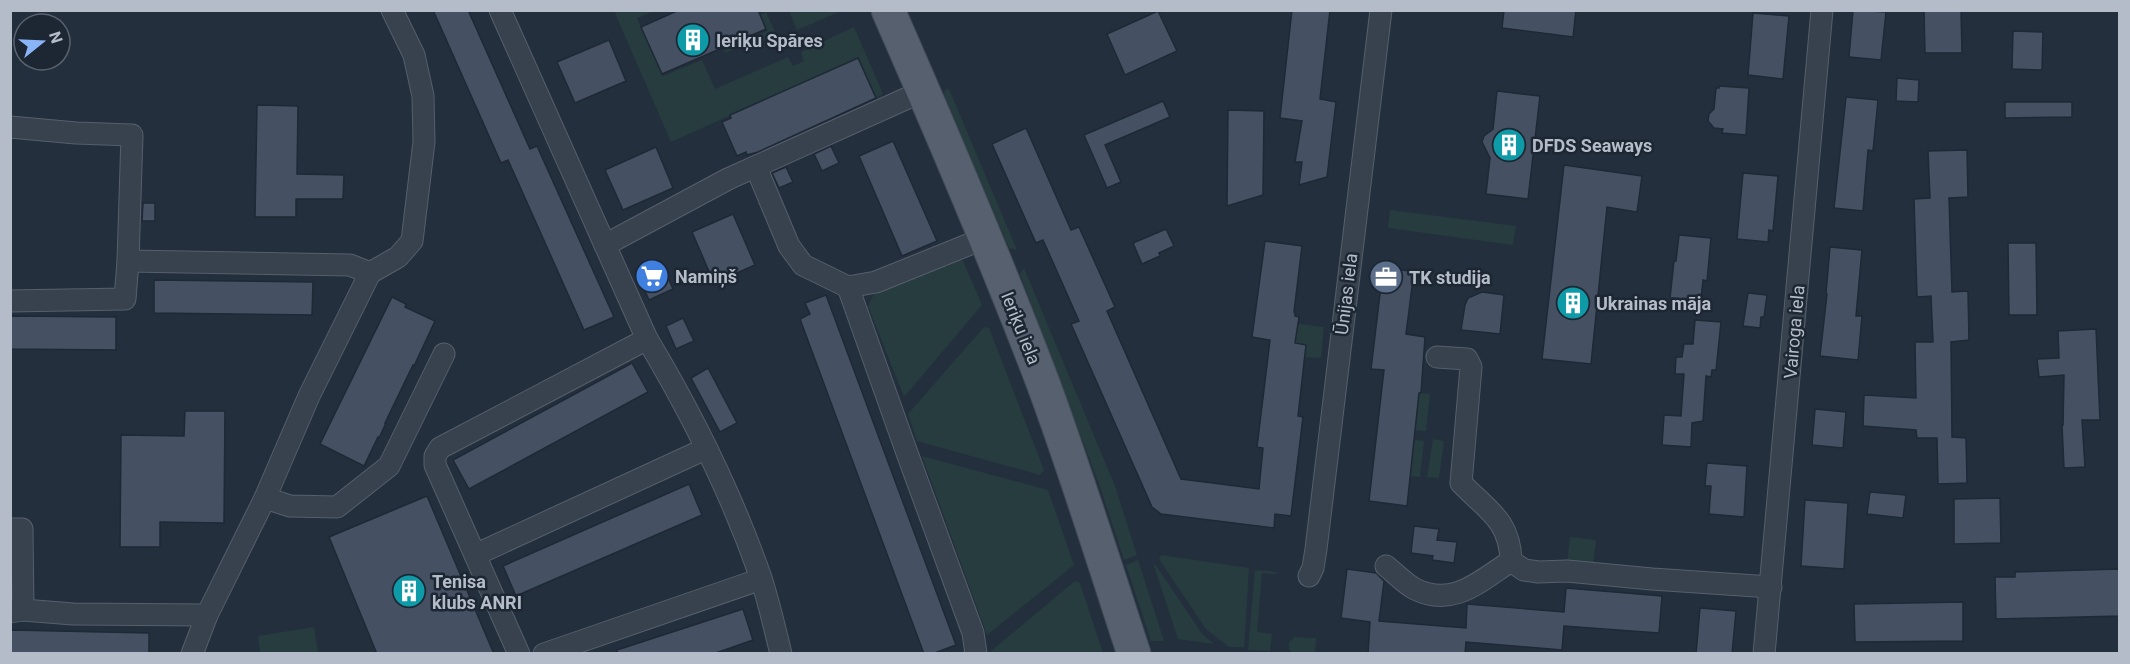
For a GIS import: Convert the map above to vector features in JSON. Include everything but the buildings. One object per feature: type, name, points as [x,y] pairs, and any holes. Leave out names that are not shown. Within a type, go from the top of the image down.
[{"type":"main road","name":"Ieriķu iela","points":[[888,10],[985,238],[1043,384],[1134,654]]},
{"type":"street","points":[[192,654],[207,615],[265,498],[309,396],[370,273],[398,257],[412,241],[424,142],[423,96],[414,55],[392,10]]},
{"type":"street","points":[[501,10],[647,339],[670,378],[729,496],[761,579],[781,654]]},
{"type":"street","name":"Ūnijas iela","points":[[1309,576],[1313,568],[1316,549],[1381,10]]},
{"type":"street","name":"Vairoga iela","points":[[1764,654],[1822,10]]},
{"type":"street","points":[[605,245],[728,179],[923,91]]},
{"type":"street","points":[[10,127],[132,135],[125,299],[10,302]]},
{"type":"street","points":[[756,167],[789,246],[803,265],[848,287],[876,282],[985,238]]},
{"type":"street","points":[[128,261],[350,265],[370,273]]},
{"type":"street","points":[[848,287],[973,633],[976,654]]},
{"type":"street","points":[[519,654],[435,465],[435,456],[440,448],[647,339]]},
{"type":"street","points":[[265,498],[290,506],[337,507],[389,466],[444,354]]},
{"type":"street","points":[[1437,357],[1467,359],[1471,367],[1461,483],[1503,525],[1510,544],[1511,561]]},
{"type":"street","points":[[475,555],[705,449]]},
{"type":"street","points":[[10,529],[22,529],[16,611],[73,614],[207,615]]},
{"type":"street","points":[[1511,561],[1524,570],[1538,572],[1567,571],[1771,587]]},
{"type":"street","points":[[1386,566],[1413,588],[1444,597],[1472,588],[1511,561]]},
{"type":"street","points":[[544,654],[761,579]]},
{"type":"green space","points":[[654,11],[637,18],[663,76],[702,60],[715,89],[788,57],[793,66],[804,61],[801,52],[854,27],[883,94],[876,98],[858,58],[671,142],[615,13]]},
{"type":"green space","points":[[789,11],[841,11],[797,30]]},
{"type":"green space","points":[[766,12],[777,36],[725,53],[724,50],[767,31],[760,15]]},
{"type":"green space","points":[[949,89],[1017,250],[1009,248],[944,95],[945,90]]},
{"type":"green space","points":[[1390,210],[1516,226],[1513,245],[1388,228]]},
{"type":"green space","points":[[955,259],[963,261],[982,305],[904,397],[868,306],[875,292]]},
{"type":"green space","points":[[1024,268],[1115,486],[1137,555],[1124,560],[1100,487],[1020,274]]},
{"type":"green space","points":[[1292,323],[1324,327],[1321,358],[1305,357],[1306,345],[1289,343]]},
{"type":"green space","points":[[984,327],[989,328],[1044,470],[1040,475],[917,441],[908,414]]},
{"type":"green space","points":[[1419,393],[1430,394],[1426,431],[1415,430]]},
{"type":"green space","points":[[1433,439],[1444,441],[1439,478],[1427,477]]},
{"type":"green space","points":[[1414,440],[1424,441],[1420,477],[1410,476]]},
{"type":"green space","points":[[922,456],[1048,490],[1074,565],[987,635]]},
{"type":"green space","points":[[1570,537],[1596,540],[1593,566],[1567,563]]},
{"type":"green space","points":[[1161,555],[1249,568],[1244,647],[1229,647],[1206,629],[1159,559]]},
{"type":"green space","points":[[1138,560],[1164,641],[1151,641],[1126,565]]},
{"type":"green space","points":[[1155,564],[1203,635],[1214,644],[1178,639]]},
{"type":"green space","points":[[1255,570],[1276,572],[1276,574],[1262,573],[1257,632],[1272,634],[1270,651],[1248,650]]},
{"type":"green space","points":[[1075,581],[1080,583],[1103,653],[991,653],[991,651]]},
{"type":"green space","points":[[314,627],[318,653],[260,653],[258,636]]},
{"type":"green space","points":[[1295,637],[1316,638],[1315,653],[1293,653],[1289,650],[1289,642]]},
{"type":"place","name":"Ieriķu Spāres","points":[[693,40]]},
{"type":"place","name":"DFDS Seaways","points":[[1509,145]]},
{"type":"place","name":"Namiņš","points":[[652,276]]},
{"type":"place","name":"TK studija","points":[[1386,277]]},
{"type":"place","name":"Ukrainas māja","points":[[1573,303]]},
{"type":"place","name":"Tenisa klubs ANRI","points":[[409,591]]}]
